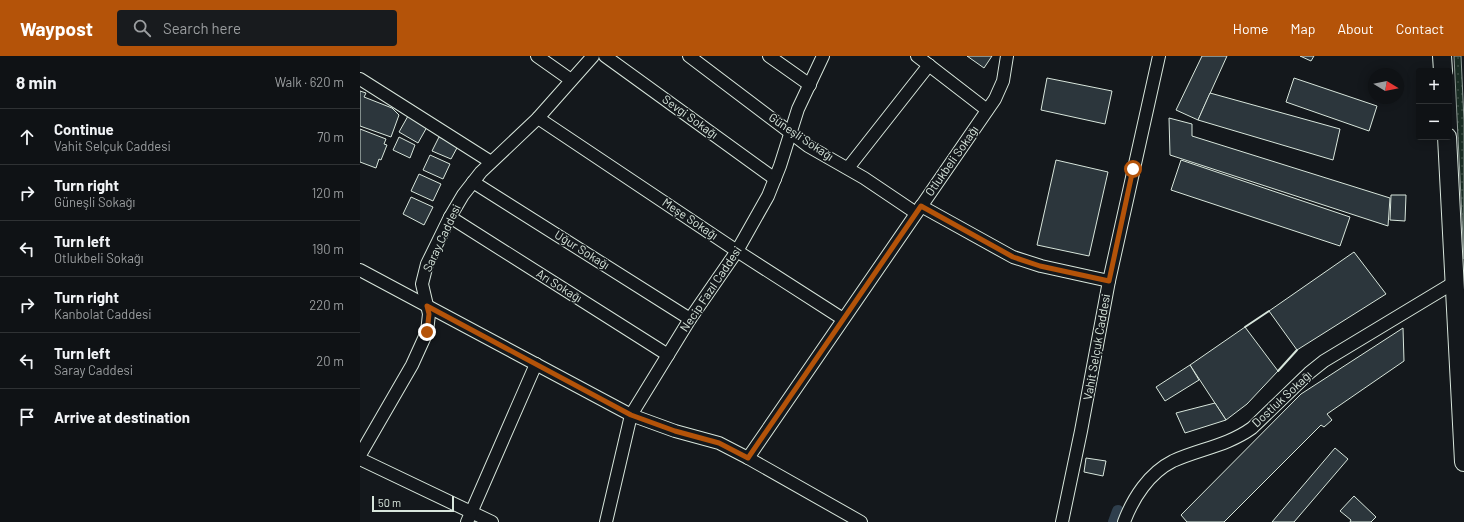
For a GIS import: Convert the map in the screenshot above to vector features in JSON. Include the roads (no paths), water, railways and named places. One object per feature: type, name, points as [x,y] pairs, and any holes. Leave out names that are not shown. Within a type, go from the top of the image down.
[{"type":"highway","points":[[1442,56],[1443,68]]},
{"type":"highway","points":[[1447,140],[1464,462]]},
{"type":"street","points":[[537,56],[571,80]]},
{"type":"street","name":"Saray Caddesi","points":[[360,455],[422,344],[427,332],[427,306],[422,284],[427,264],[450,217],[463,195],[473,182],[491,162],[538,118],[593,56]]},
{"type":"street","name":"Sevgi Sokağı","points":[[605,56],[775,179]]},
{"type":"street","name":"Güneşli Sokağı","points":[[689,56],[808,146],[919,210],[1013,257],[1040,266],[1109,281]]},
{"type":"street","points":[[768,56],[810,85]]},
{"type":"street","name":"Necip Fazıl Caddesi","points":[[606,522],[631,415],[690,319],[737,251],[768,196],[798,109],[823,56]]},
{"type":"street","points":[[917,56],[987,110]]},
{"type":"street","name":"Otlukbeli Sokağı","points":[[748,458],[1000,90],[1006,69],[1007,56]]},
{"type":"street","name":"Vahit Selçuk Caddesi","points":[[1062,522],[1081,431],[1109,281],[1159,56]]},
{"type":"street","points":[[848,168],[929,65]]},
{"type":"street","points":[[360,78],[491,162]]},
{"type":"street","name":"Meşe Sokağı","points":[[538,118],[737,251],[843,319]]},
{"type":"street","name":"Uğur Sokağı","points":[[473,182],[690,319]]},
{"type":"street","name":"Arı Sokağı","points":[[450,217],[668,355]]},
{"type":"street","points":[[360,270],[631,415],[675,431],[719,443],[748,458],[853,520]]},
{"type":"street","name":"Dostluk Sokağı","points":[[1124,522],[1130,507],[1147,481],[1161,468],[1173,461],[1229,442],[1242,435],[1252,428],[1309,373],[1324,361],[1454,282]]},
{"type":"street","points":[[469,518],[536,364]]},
{"type":"street","points":[[360,459],[469,518],[492,522]]},
{"type":"waterway","points":[[1114,522],[1118,511]]}]
